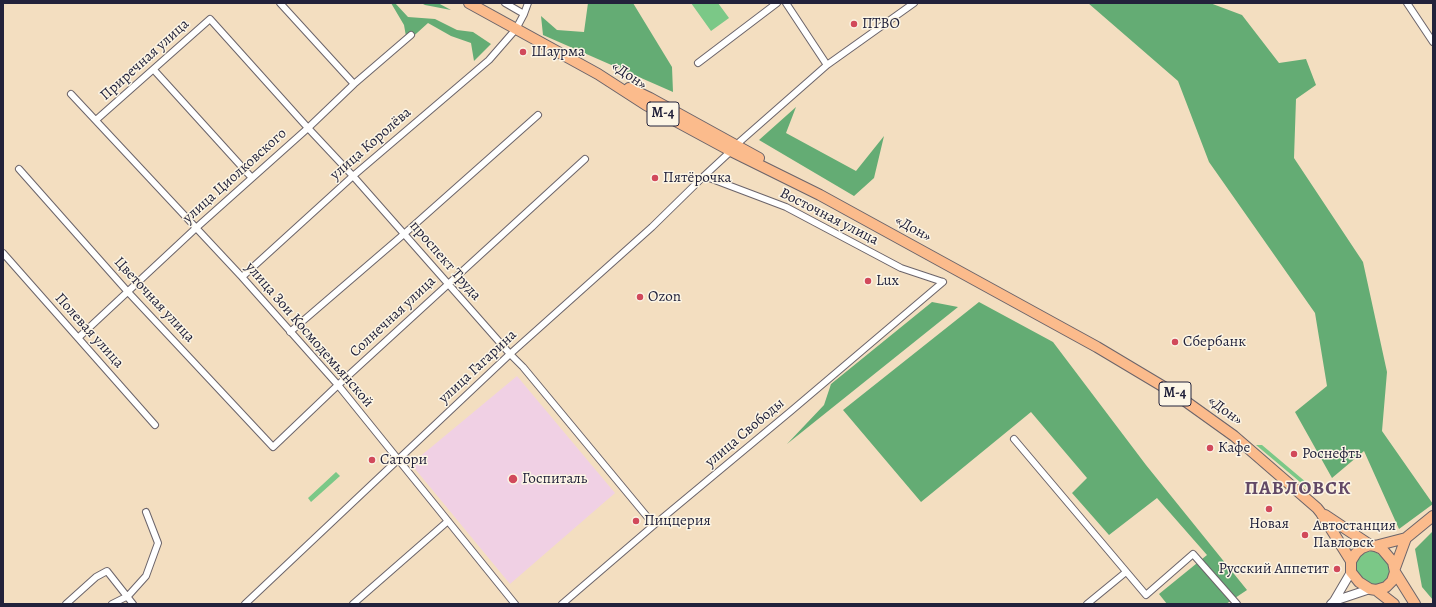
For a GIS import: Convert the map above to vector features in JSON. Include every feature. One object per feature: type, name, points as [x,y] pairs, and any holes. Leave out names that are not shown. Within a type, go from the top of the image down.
[{"type":"main road","name":"«Дон»","points":[[469,3],[598,74],[650,98],[734,148],[1097,346],[1162,385],[1234,436],[1321,513],[1385,553],[1393,562],[1395,570],[1415,604]]},
{"type":"main road","name":"«Дон»","points":[[1321,513],[1351,561]]},
{"type":"main road","points":[[1394,604],[1359,582],[1351,572],[1351,561],[1356,553],[1362,548],[1406,538],[1433,516]]},
{"type":"main road","points":[[1373,590],[1386,587],[1392,581],[1406,538]]},
{"type":"street","points":[[280,3],[354,84]]},
{"type":"street","points":[[505,3],[524,14]]},
{"type":"street","name":"улица Королёва","points":[[242,277],[353,176],[489,60],[516,29],[528,3]]},
{"type":"street","points":[[698,63],[777,3]]},
{"type":"street","points":[[786,3],[827,65]]},
{"type":"street","name":"улица Гагарина","points":[[249,603],[398,459],[510,354],[652,228],[734,148],[827,65],[914,3]]},
{"type":"street","points":[[1407,3],[1433,42]]},
{"type":"street","name":"Приречная улица","points":[[96,120],[210,19]]},
{"type":"street","name":"проспект Труда","points":[[210,19],[353,176],[528,373],[654,525]]},
{"type":"street","name":"улица Циолковского","points":[[78,338],[196,228],[308,128],[354,84],[411,35]]},
{"type":"street","points":[[154,70],[252,178]]},
{"type":"street","name":"улица Зои Космодемьянской","points":[[72,94],[242,277],[338,385],[515,604]]},
{"type":"street","points":[[290,332],[404,234],[538,115]]},
{"type":"street","name":"Солнечная улица","points":[[273,447],[338,385],[585,159]]},
{"type":"street","name":"Цветочная улица","points":[[19,168],[128,292],[273,447]]},
{"type":"street","name":"Восточная улица","points":[[704,176],[786,207],[901,268],[943,282]]},
{"type":"street","name":"Полевая улица","points":[[3,253],[155,425]]},
{"type":"street","name":"улица Свободы","points":[[562,604],[943,282]]},
{"type":"street","points":[[1014,439],[1146,595],[1192,554],[1237,604]]},
{"type":"street","points":[[112,604],[128,596],[146,576],[158,543],[146,512]]},
{"type":"street","points":[[353,604],[448,521]]},
{"type":"street","points":[[66,604],[96,577],[107,571],[133,604]]},
{"type":"street","points":[[1087,604],[1126,572]]},
{"type":"street","points":[[1332,602],[1351,572]]},
{"type":"street","points":[[1332,602],[1373,590]]},
{"type":"shaded area","name":"Госпиталь","points":[[517,376],[615,493],[510,584],[411,464]]},
{"type":"green space","points":[[391,3],[395,3],[408,17],[435,19],[457,30],[473,32],[491,44],[474,61],[471,43],[451,36],[428,23],[407,42],[404,25]]},
{"type":"green space","points":[[421,3],[438,3],[451,10],[425,5]]},
{"type":"green space","points":[[588,3],[633,3],[672,67],[673,92],[543,35],[541,16],[557,30],[584,32]]},
{"type":"green space","points":[[691,3],[718,3],[729,18],[711,31]]},
{"type":"green space","points":[[1088,3],[1210,3],[1242,15],[1279,63],[1306,59],[1316,85],[1296,99],[1294,158],[1363,262],[1387,372],[1382,431],[1433,504],[1399,529],[1364,451],[1332,478],[1295,412],[1327,386],[1315,313],[1209,162],[1178,81]]},
{"type":"green space","points":[[796,107],[786,133],[856,171],[884,136],[874,178],[854,196],[759,140]]},
{"type":"green space","points":[[932,302],[958,307],[787,444],[824,405],[831,384]]},
{"type":"green space","points":[[979,302],[1053,342],[1146,465],[1247,590],[1226,604],[1167,604],[1159,594],[1207,555],[1157,498],[1109,535],[1072,493],[1087,478],[1031,412],[921,502],[843,410]]},
{"type":"green space","points":[[1256,445],[1262,445],[1307,483],[1306,487]]},
{"type":"green space","points":[[336,472],[340,476],[311,502],[308,498]]},
{"type":"green space","points":[[1433,531],[1433,600],[1422,587],[1415,549]]},
{"type":"green space","points":[[1372,551],[1383,558],[1389,564],[1391,569],[1387,581],[1378,587],[1365,582],[1357,572],[1356,568],[1356,563],[1359,557],[1366,552]]},
{"type":"place","name":"ПТВО","points":[[854,24]]},
{"type":"place","name":"Шаурма","points":[[523,52]]},
{"type":"place","name":"Пятёрочка","points":[[655,178]]},
{"type":"place","name":"Lux","points":[[868,281]]},
{"type":"place","name":"Ozon","points":[[640,297]]},
{"type":"place","name":"Сбербанк","points":[[1175,342]]},
{"type":"place","name":"Кафе","points":[[1210,448]]},
{"type":"place","name":"Роснефть","points":[[1294,454]]},
{"type":"place","name":"Сатори","points":[[372,460]]},
{"type":"place","name":"Госпиталь","points":[[513,479]]},
{"type":"place","name":"Новая","points":[[1269,509]]},
{"type":"place","name":"Пиццерия","points":[[636,521]]},
{"type":"place","name":"Автостанция Павловск","points":[[1305,535]]},
{"type":"place","name":"Русский Аппетит","points":[[1337,569]]},
{"type":"district","name":"ПАВЛОВСК","points":[[1298,489]]}]
